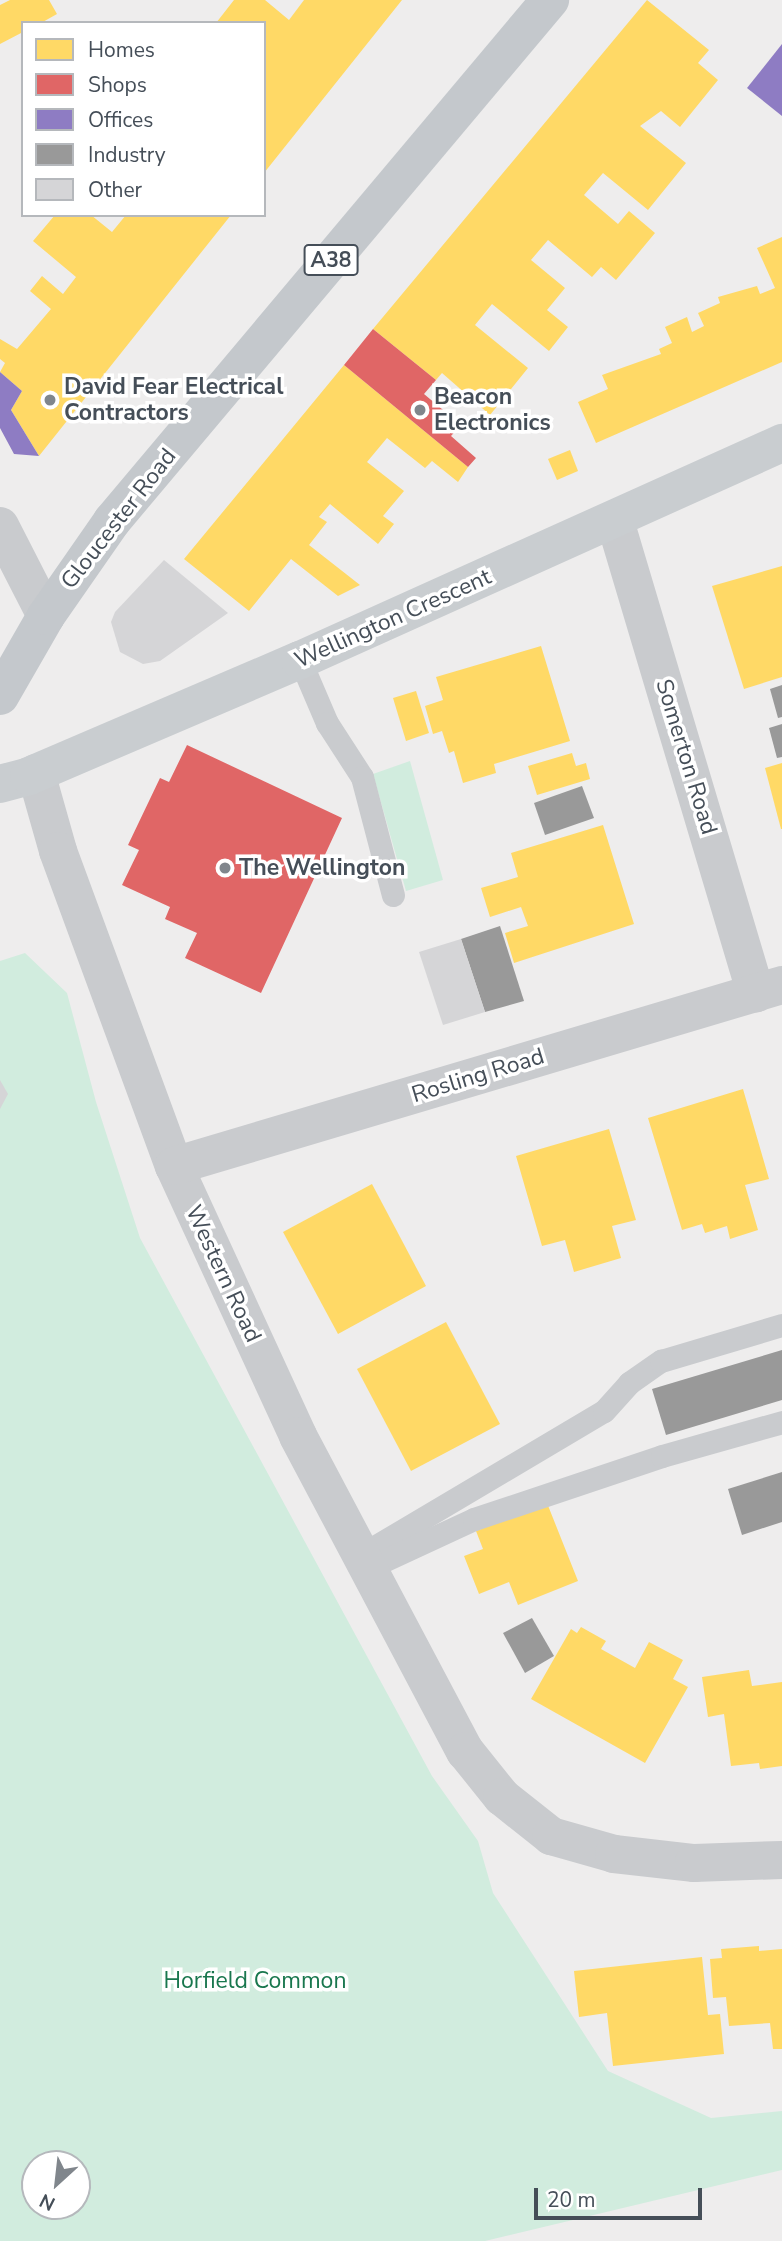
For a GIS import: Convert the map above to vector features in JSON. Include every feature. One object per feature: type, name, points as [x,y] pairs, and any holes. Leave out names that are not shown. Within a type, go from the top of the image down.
[{"type":"main road","name":"Gloucester Road","points":[[0,696],[46,616],[112,521],[550,0]]},
{"type":"street","name":"Wellington Crescent","points":[[0,784],[36,773],[300,660],[615,521],[782,443]]},
{"type":"street","name":"Somerton Road","points":[[615,521],[769,989]]},
{"type":"street","points":[[0,526],[46,616]]},
{"type":"street","name":"Western Road","points":[[36,773],[58,851],[174,1166],[298,1436],[465,1751],[502,1797],[551,1836],[614,1854],[694,1863],[782,1860]]},
{"type":"street","name":"Rosling Road","points":[[174,1166],[769,989]]},
{"type":"lane","points":[[300,660],[327,723],[362,777],[393,895]]},
{"type":"lane","points":[[365,1561],[604,1411],[629,1383],[661,1361],[782,1325]]},
{"type":"lane","points":[[365,1561],[474,1520],[662,1456],[782,1422]]},
{"type":"green space","points":[[410,761],[443,880],[406,891],[373,774]]},
{"type":"green space","name":"Horfield Common","points":[[25,953],[67,993],[96,1102],[140,1238],[432,1776],[478,1841],[493,1893],[608,2071],[711,2118],[782,2111],[782,2170],[485,2241],[0,2241],[0,961]]},
{"type":"building: Homes","points":[[10,0],[49,0],[57,14],[45,21],[21,21],[21,33],[0,44],[0,5]]},
{"type":"building: Homes","points":[[234,0],[265,0],[289,20],[304,0],[402,0],[266,170],[266,21],[218,21]]},
{"type":"building: Homes","points":[[647,0],[709,50],[698,63],[718,80],[680,127],[661,111],[640,126],[686,163],[648,210],[603,173],[584,195],[618,224],[629,211],[655,233],[616,280],[601,267],[592,277],[548,240],[531,260],[565,288],[547,310],[568,327],[549,351],[492,304],[475,325],[528,368],[490,415],[442,373],[436,380],[373,329]]},
{"type":"building: Homes","points":[[53,217],[93,217],[112,232],[124,217],[229,217],[39,456],[11,410],[22,391],[0,372],[5,363],[0,359],[0,339],[17,349],[51,309],[30,291],[42,276],[63,294],[76,277],[33,241]]},
{"type":"building: Homes","points":[[782,237],[782,362],[596,443],[578,402],[608,389],[602,375],[661,354],[659,349],[672,343],[665,327],[687,317],[692,332],[704,326],[698,313],[720,303],[718,297],[757,286],[760,294],[775,288],[757,248]]},
{"type":"building: Homes","points":[[344,365],[468,467],[458,482],[432,461],[425,468],[387,438],[367,462],[404,491],[383,516],[394,524],[378,544],[330,504],[319,517],[327,522],[309,545],[360,585],[338,596],[291,559],[249,611],[184,559]]},
{"type":"building: Homes","points":[[570,450],[578,471],[557,480],[548,459]]},
{"type":"building: Homes","points":[[782,566],[782,677],[744,689],[712,586]]},
{"type":"building: Homes","points":[[541,646],[570,741],[494,764],[496,773],[463,783],[454,751],[449,753],[442,731],[433,734],[425,706],[443,700],[436,677]]},
{"type":"building: Homes","points":[[416,691],[429,733],[406,741],[393,698]]},
{"type":"building: Homes","points":[[572,753],[576,766],[586,763],[590,779],[537,795],[528,766]]},
{"type":"building: Homes","points":[[782,763],[782,829],[781,829],[765,768]]},
{"type":"building: Homes","points":[[603,825],[634,924],[514,963],[505,933],[528,926],[521,907],[490,917],[481,888],[518,877],[511,853]]},
{"type":"building: Homes","points":[[743,1089],[769,1179],[745,1185],[758,1230],[730,1239],[727,1226],[705,1233],[702,1224],[682,1230],[648,1118]]},
{"type":"building: Homes","points":[[609,1129],[636,1220],[612,1226],[621,1258],[574,1272],[565,1240],[542,1246],[516,1156]]},
{"type":"building: Homes","points":[[372,1184],[426,1286],[338,1334],[283,1232]]},
{"type":"building: Homes","points":[[446,1322],[500,1424],[411,1471],[357,1369]]},
{"type":"building: Homes","points":[[547,1503],[578,1581],[518,1605],[509,1582],[479,1594],[464,1556],[483,1549],[476,1531]]},
{"type":"building: Homes","points":[[581,1627],[606,1641],[601,1649],[635,1668],[649,1642],[683,1660],[673,1679],[688,1687],[645,1763],[531,1699],[571,1629],[577,1633]]},
{"type":"building: Homes","points":[[749,1670],[752,1686],[782,1682],[782,1766],[760,1769],[759,1763],[731,1766],[724,1714],[708,1717],[702,1677]]},
{"type":"building: Homes","points":[[759,1946],[759,1951],[782,1949],[782,2049],[773,2049],[770,2023],[729,2026],[726,1997],[713,1998],[710,1959],[722,1958],[721,1949]]},
{"type":"building: Homes","points":[[702,1957],[708,2015],[720,2014],[724,2054],[613,2066],[607,2013],[579,2017],[574,1971]]},
{"type":"building: Shops","name":"Beacon Electronics","points":[[373,329],[436,380],[424,394],[461,425],[451,436],[476,458],[468,467],[344,365]]},
{"type":"building: Shops","name":"The Wellington","points":[[187,745],[342,818],[261,993],[185,958],[197,933],[165,919],[170,907],[122,885],[139,850],[128,845],[160,778],[169,782]]},
{"type":"building: Offices","points":[[782,44],[782,116],[747,88]]},
{"type":"building: Offices","points":[[0,372],[22,391],[11,410],[39,456],[14,454],[0,428]]},
{"type":"building: Industry","points":[[782,685],[782,717],[778,718],[770,689]]},
{"type":"building: Industry","points":[[782,724],[782,757],[777,758],[769,728]]},
{"type":"building: Industry","points":[[582,786],[594,818],[545,835],[534,803]]},
{"type":"building: Industry","points":[[500,926],[524,1001],[485,1012],[461,939]]},
{"type":"building: Industry","points":[[782,1350],[782,1400],[666,1435],[652,1389]]},
{"type":"building: Industry","points":[[782,1472],[782,1522],[742,1535],[728,1489]]},
{"type":"building: Industry","points":[[532,1618],[554,1656],[525,1673],[503,1633]]},
{"type":"building: Other","points":[[164,560],[228,613],[160,661],[143,664],[120,652],[111,622],[115,612]]},
{"type":"building: Other","points":[[461,939],[485,1012],[443,1025],[419,952]]},
{"type":"building: Other","points":[[0,1080],[8,1094],[0,1109]]},
{"type":"place","name":"David Fear Electrical Contractors","points":[[50,400]]},
{"type":"place","name":"Beacon Electronics","points":[[420,410]]},
{"type":"place","name":"The Wellington","points":[[225,868]]}]
